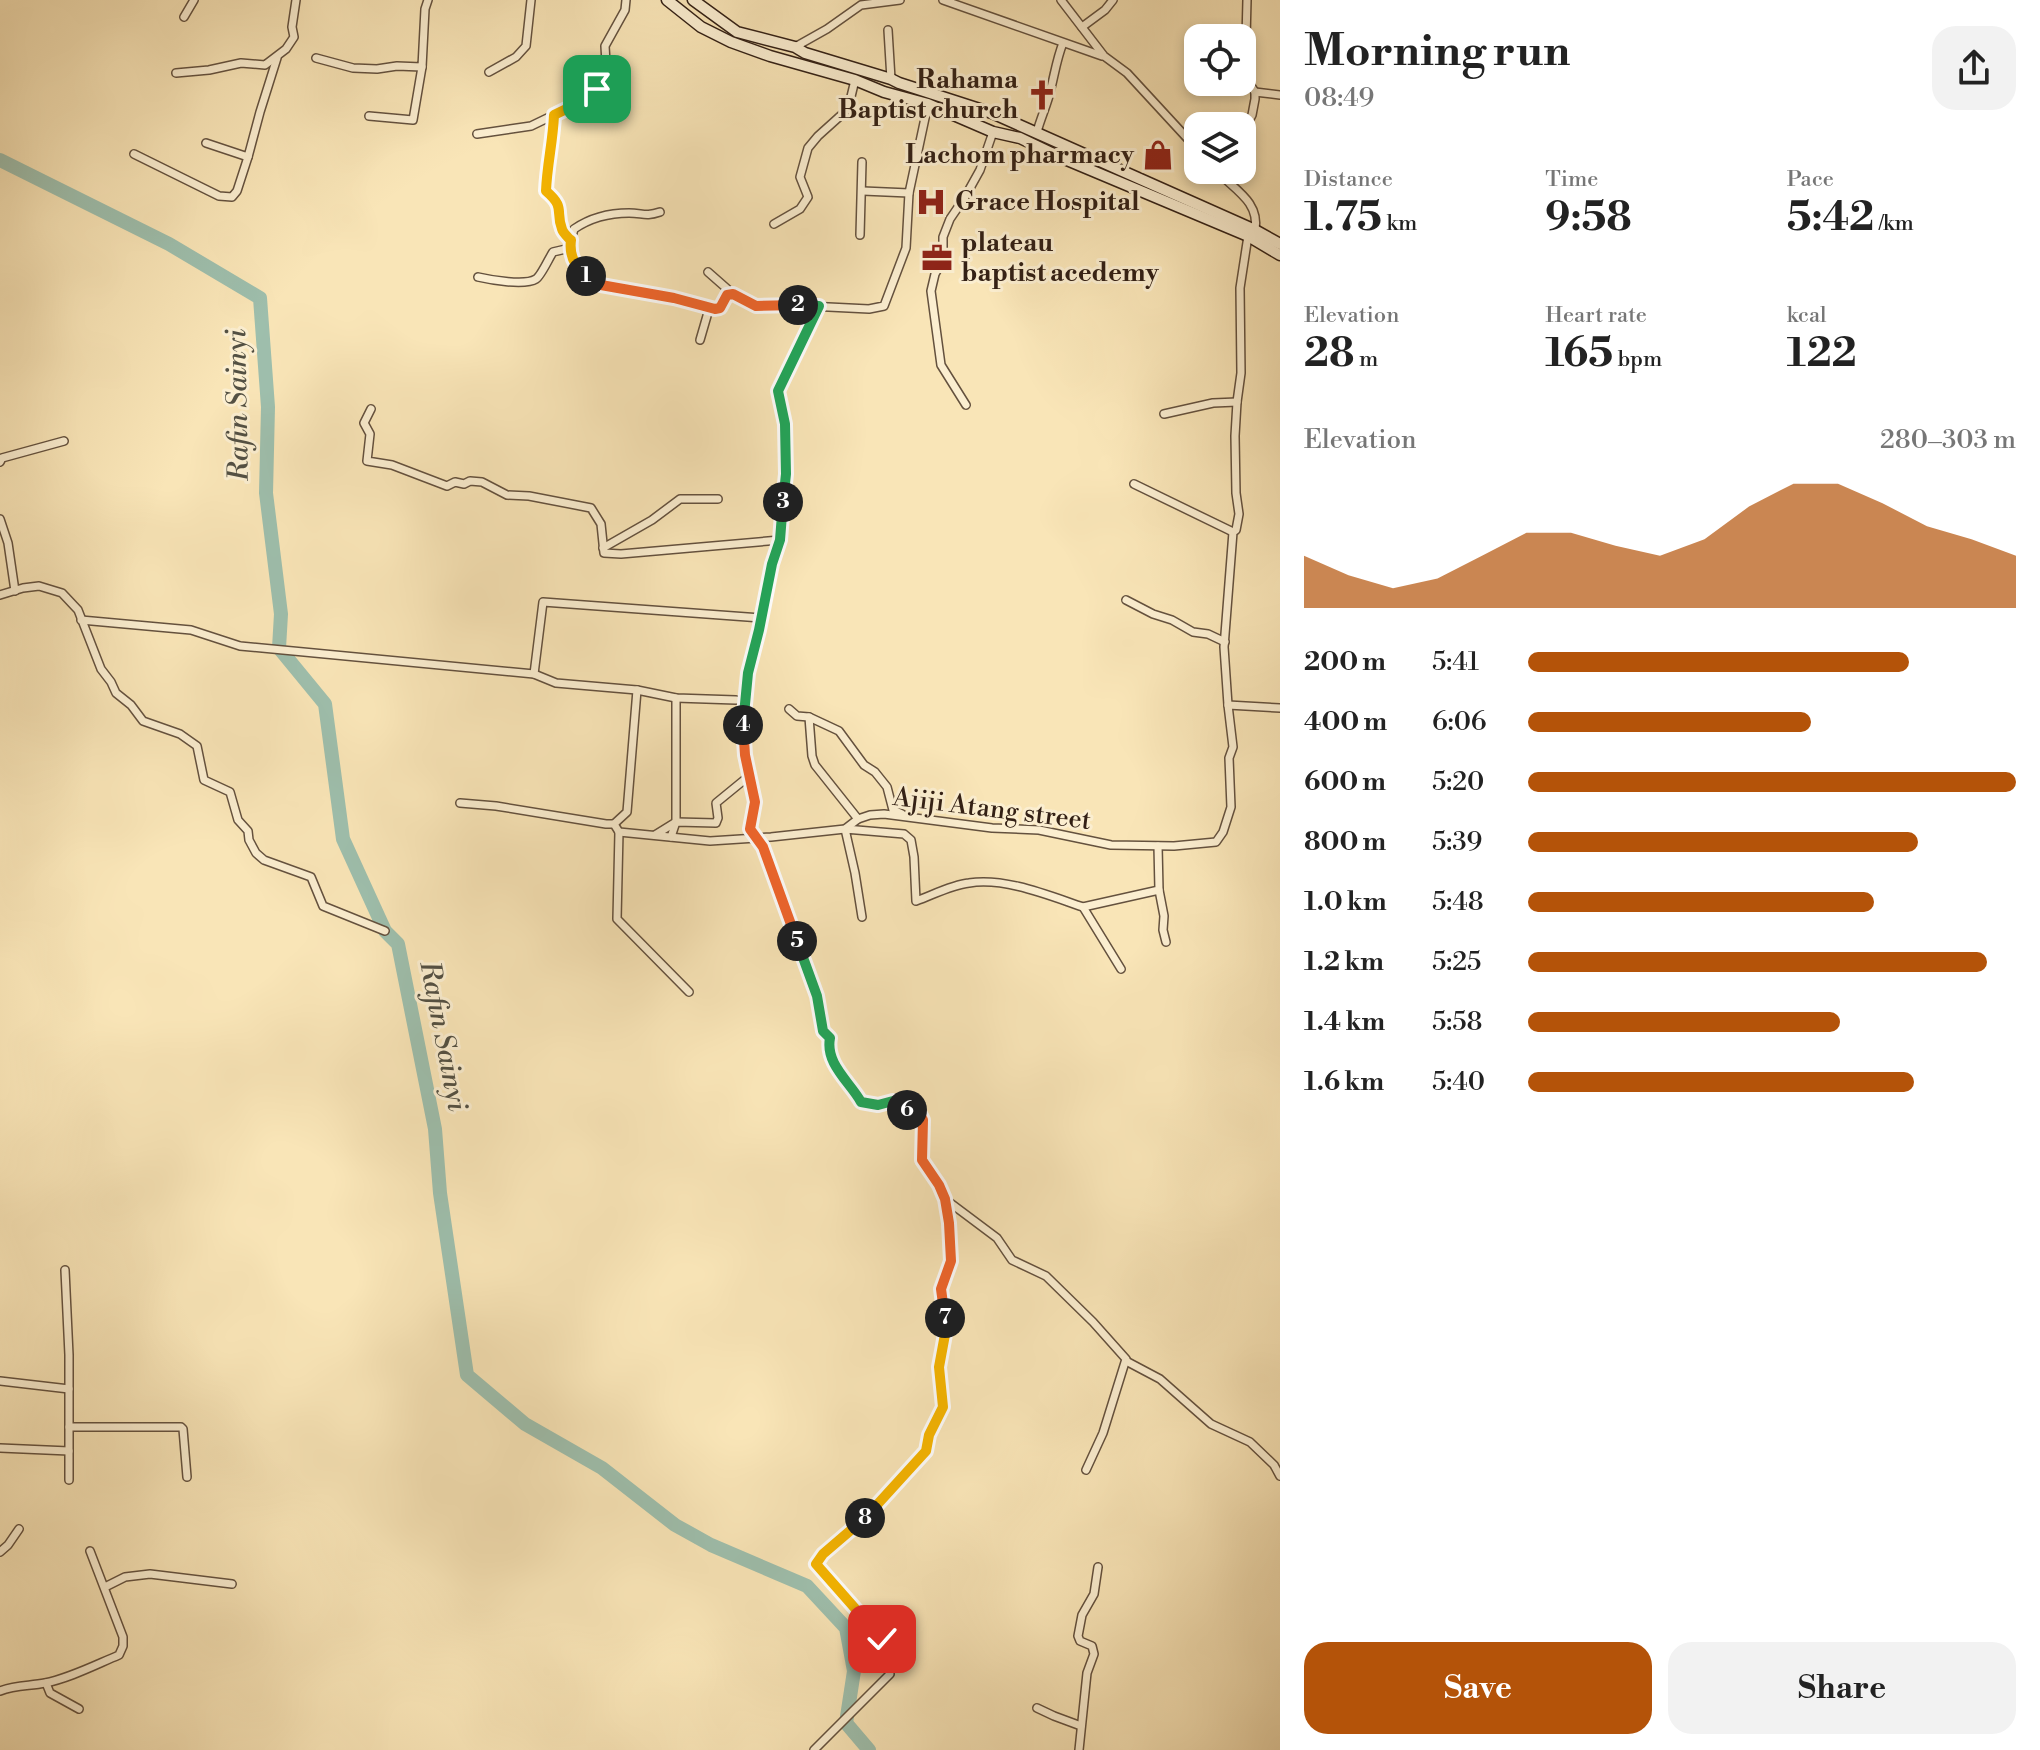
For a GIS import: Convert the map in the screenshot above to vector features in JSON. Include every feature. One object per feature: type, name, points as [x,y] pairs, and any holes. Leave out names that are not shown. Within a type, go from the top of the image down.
[{"type":"main road","points":[[667,0],[701,27],[731,42],[928,104],[993,132],[1020,138],[1062,158],[1280,244]]},
{"type":"main road","points":[[693,0],[737,32],[795,47],[805,53],[992,113],[1037,132],[1251,233],[1280,255]]},
{"type":"street","points":[[184,17],[194,0]]},
{"type":"street","points":[[176,73],[241,63],[265,65],[286,49],[294,37],[292,27],[296,0]]},
{"type":"street","points":[[369,116],[413,120],[428,0]]},
{"type":"street","points":[[489,72],[516,57],[526,46],[531,0]]},
{"type":"street","points":[[477,134],[531,126],[591,97],[604,79],[605,46],[625,10],[626,0]]},
{"type":"street","points":[[795,47],[861,5],[900,0]]},
{"type":"street","points":[[943,0],[1104,56]]},
{"type":"street","points":[[1061,0],[1104,56],[1127,73],[1184,135]]},
{"type":"street","points":[[1082,27],[1113,0]]},
{"type":"street","points":[[1246,24],[1247,0]]},
{"type":"street","points":[[888,30],[891,79]]},
{"type":"street","points":[[1037,132],[1063,43]]},
{"type":"street","points":[[134,154],[219,196],[232,197],[237,191],[278,56]]},
{"type":"street","points":[[316,58],[353,68],[422,67]]},
{"type":"street","points":[[774,224],[805,204],[808,197],[800,177],[808,148],[848,109],[855,80]]},
{"type":"street","points":[[1256,92],[1280,95]]},
{"type":"street","points":[[708,272],[733,294],[756,306],[869,309],[884,306],[906,248],[909,193],[928,104]]},
{"type":"street","points":[[554,115],[546,191],[556,200],[562,230],[576,266],[584,275],[601,285],[674,298],[709,309],[720,308],[727,295],[733,294]]},
{"type":"street","points":[[966,405],[941,365],[931,291],[935,274],[943,260],[943,237],[950,219],[980,170],[993,132]]},
{"type":"street","points":[[206,143],[248,157]]},
{"type":"street","points":[[860,235],[862,162]]},
{"type":"street","points":[[1232,184],[1251,203],[1257,219],[1251,233]]},
{"type":"street","points":[[863,191],[909,193]]},
{"type":"street","points":[[478,277],[509,283],[538,278],[553,252],[570,244],[574,229],[585,221],[631,213],[646,216],[660,212]]},
{"type":"street","name":"Ajiji Atang street","points":[[845,829],[858,819],[884,814],[992,828],[1039,830],[1111,845],[1216,842],[1223,832],[1231,807],[1229,758],[1233,747],[1225,642],[1233,532],[1239,514],[1235,436],[1241,373],[1240,288],[1251,233]]},
{"type":"street","points":[[814,1750],[890,1674],[882,1639],[816,1564],[823,1554],[874,1511],[926,1451],[929,1435],[943,1407],[939,1367],[946,1329],[941,1289],[951,1261],[945,1199],[922,1160],[923,1120],[919,1112],[907,1110],[893,1101],[878,1105],[861,1102],[854,1088],[841,1078],[828,1047],[830,1038],[823,1031],[817,996],[790,918],[763,847],[750,829],[755,802],[743,729],[748,673],[780,540],[786,474],[785,424],[778,391],[819,306]]},
{"type":"street","points":[[700,340],[709,309]]},
{"type":"street","points":[[1164,414],[1213,403],[1237,402]]},
{"type":"street","points":[[371,409],[364,423],[370,434],[367,461],[392,465],[447,486],[455,482],[482,482],[507,495],[591,508],[601,524],[604,553],[780,540]]},
{"type":"street","points":[[0,462],[2,458],[64,441]]},
{"type":"street","points":[[1134,484],[1233,532]]},
{"type":"street","points":[[603,548],[652,520],[680,499],[718,499]]},
{"type":"street","points":[[0,519],[8,543],[15,591]]},
{"type":"street","points":[[0,595],[39,586],[62,593],[78,610],[101,669],[116,693],[131,705],[143,721],[180,734],[197,746],[204,780],[230,792],[238,820],[248,831],[256,853],[264,860],[311,877],[323,906],[385,931]]},
{"type":"street","points":[[1126,600],[1193,632],[1208,634],[1225,642]]},
{"type":"street","points":[[534,674],[543,602],[761,618]]},
{"type":"street","points":[[81,620],[191,630],[240,646],[534,674],[556,683],[637,690],[676,698],[736,700]]},
{"type":"street","points":[[460,803],[614,824],[627,812],[637,690]]},
{"type":"street","points":[[671,837],[676,822],[676,698]]},
{"type":"street","points":[[1228,705],[1280,708]]},
{"type":"street","points":[[789,709],[797,716],[809,717],[839,731],[864,765],[875,772],[887,787],[893,810],[912,818]]},
{"type":"street","points":[[809,717],[815,765],[858,819]]},
{"type":"street","points":[[655,835],[676,822],[716,823],[716,803],[749,776]]},
{"type":"street","points":[[614,824],[619,832],[617,919],[689,992]]},
{"type":"street","points":[[619,832],[710,841],[845,829],[904,834],[911,840],[916,901],[967,883],[991,881],[1083,907],[1159,890]]},
{"type":"street","points":[[845,829],[862,917]]},
{"type":"street","points":[[1158,846],[1159,890],[1166,942]]},
{"type":"street","points":[[1083,907],[1121,969]]},
{"type":"street","points":[[945,1199],[997,1238],[1012,1260],[1046,1276],[1093,1322],[1126,1361],[1160,1379],[1211,1424],[1250,1442],[1274,1465],[1280,1476]]},
{"type":"street","points":[[65,1270],[69,1480]]},
{"type":"street","points":[[1086,1470],[1103,1433],[1126,1361]]},
{"type":"street","points":[[0,1381],[69,1389]]},
{"type":"street","points":[[69,1427],[181,1427],[187,1477]]},
{"type":"street","points":[[0,1448],[69,1451]]},
{"type":"street","points":[[0,1552],[19,1529]]},
{"type":"street","points":[[0,1691],[46,1683],[119,1655],[123,1637],[90,1551]]},
{"type":"street","points":[[1079,1750],[1087,1673],[1094,1654],[1092,1646],[1080,1641],[1078,1636],[1082,1615],[1094,1594],[1098,1567]]},
{"type":"street","points":[[105,1587],[125,1577],[150,1574],[232,1584]]},
{"type":"street","points":[[46,1683],[50,1693],[79,1709]]},
{"type":"street","points":[[1037,1708],[1081,1726]]},
{"type":"waterway","name":"Rafin Sainyi","points":[[0,160],[169,244],[260,298],[268,407],[266,493],[281,614],[279,648],[325,704],[343,839],[385,931],[398,944],[435,1129],[440,1193],[467,1375],[525,1424],[602,1468],[675,1525],[711,1545],[807,1586],[846,1628],[854,1671],[846,1723],[869,1750]]},
{"type":"place","name":"Rahama Baptist church","points":[[1042,95]]},
{"type":"place","name":"Lachom pharmacy","points":[[1158,155]]},
{"type":"place","name":"Grace Hospital","points":[[931,202]]},
{"type":"place","name":"plateau baptist acedemy","points":[[937,258]]},
{"type":"route","points":[[597,89],[591,97],[554,115],[547,168],[546,191],[556,200],[562,230],[571,240],[570,248],[576,266],[584,275],[601,285],[674,298],[709,309],[720,308],[727,295],[733,294],[756,306],[819,306],[778,391],[785,424],[786,474],[780,540],[748,673],[743,729],[755,802],[750,829],[763,847],[790,918],[817,996],[823,1031],[830,1038],[828,1047],[841,1078],[854,1088],[861,1102],[878,1105],[893,1101],[907,1110],[919,1112],[923,1120],[922,1160],[939,1185],[949,1223],[951,1261],[941,1289],[946,1329],[939,1367],[943,1407],[929,1435],[926,1451],[874,1511],[823,1554],[816,1564],[882,1639]]}]
